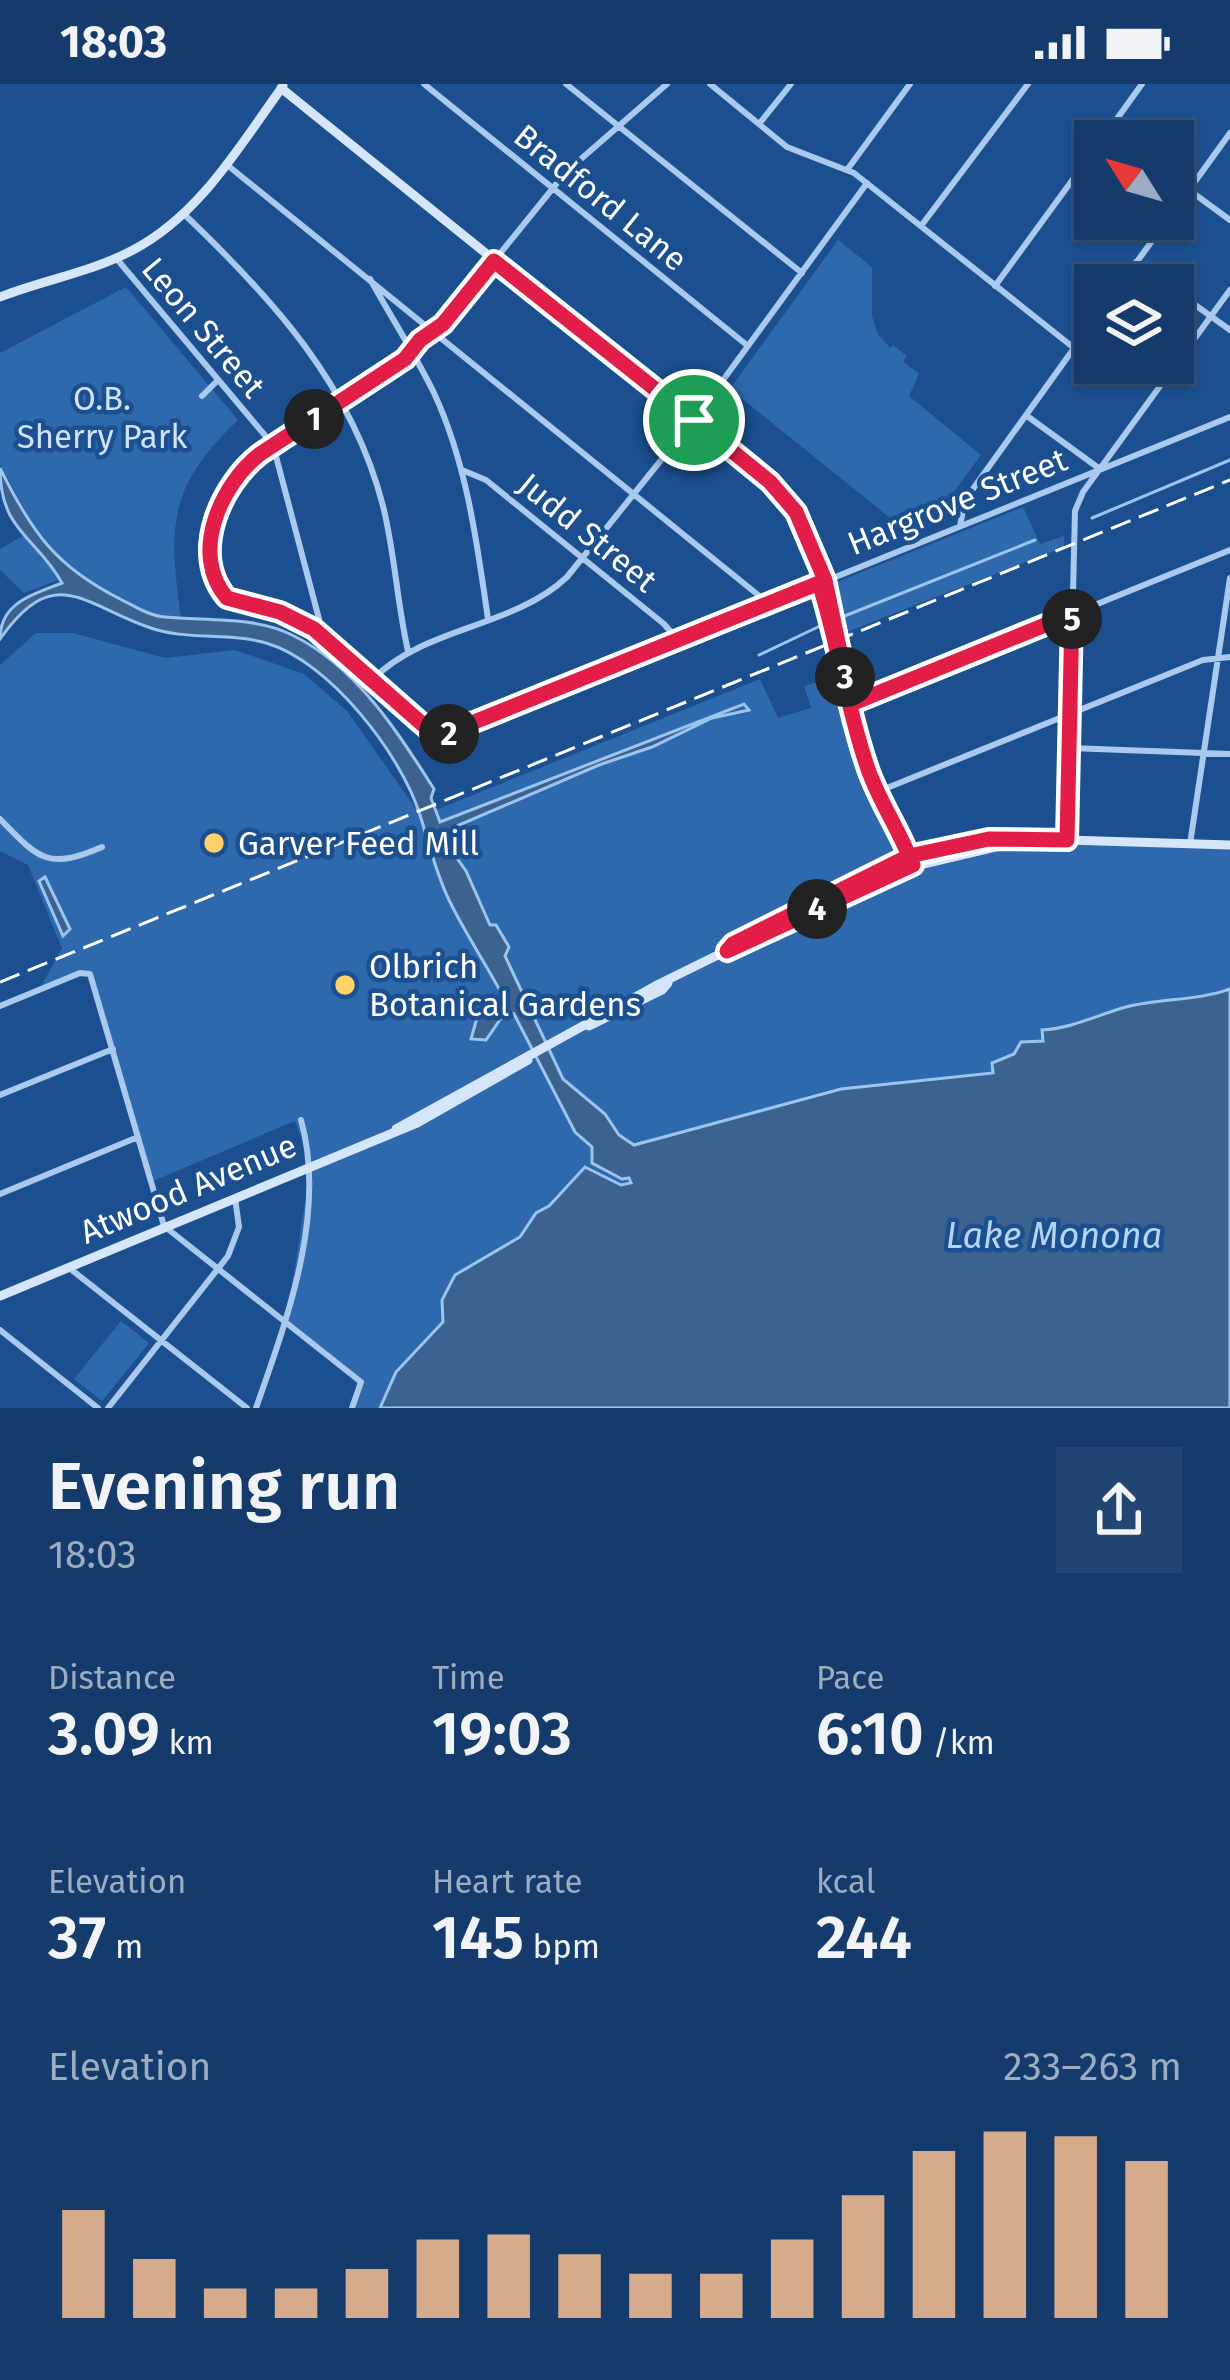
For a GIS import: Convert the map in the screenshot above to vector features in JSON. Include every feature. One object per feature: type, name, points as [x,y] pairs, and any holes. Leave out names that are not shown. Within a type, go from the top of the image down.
[{"type":"street","name":"Bradford Lane","points":[[424,84],[748,347]]},
{"type":"street","points":[[566,84],[802,273]]},
{"type":"street","points":[[667,84],[590,148],[411,352],[239,473],[224,494],[215,520],[212,557],[225,596],[280,612],[314,629],[373,680],[408,652],[545,594],[582,558],[694,420],[867,183]]},
{"type":"street","points":[[710,84],[788,147],[867,183],[1074,348],[965,500],[960,526]]},
{"type":"street","points":[[759,124],[790,84]]},
{"type":"street","points":[[847,170],[910,84]]},
{"type":"street","points":[[921,226],[1028,84]]},
{"type":"street","points":[[1116,120],[1142,84]]},
{"type":"street","points":[[0,297],[116,258],[161,234],[226,164],[283,86],[785,496],[796,512],[822,582],[863,754],[913,865]]},
{"type":"street","points":[[1194,183],[1230,133]]},
{"type":"street","points":[[226,164],[768,603]]},
{"type":"street","points":[[995,286],[1074,178]]},
{"type":"street","points":[[1194,194],[1230,220]]},
{"type":"street","points":[[184,214],[280,311],[343,400],[383,505],[408,652]]},
{"type":"street","points":[[1139,264],[1152,240]]},
{"type":"street","name":"Leon Street","points":[[116,258],[273,445],[319,619],[314,629]]},
{"type":"street","points":[[368,276],[434,393],[462,470],[488,620]]},
{"type":"street","points":[[1067,840],[1074,517],[1083,492],[1230,290]]},
{"type":"street","points":[[1194,304],[1230,330]]},
{"type":"street","points":[[202,396],[217,382]]},
{"type":"street","points":[[1027,416],[1100,469]]},
{"type":"street","name":"Hargrove Street","points":[[373,680],[435,736],[1230,417]]},
{"type":"street","name":"Judd Street","points":[[462,470],[486,480],[678,640]]},
{"type":"street","points":[[851,704],[1230,550]]},
{"type":"street","points":[[1190,844],[1230,578]]},
{"type":"street","points":[[877,792],[1203,660],[1230,657]]},
{"type":"street","points":[[1070,748],[1230,754]]},
{"type":"street","points":[[0,819],[46,859],[65,861],[102,847]]},
{"type":"street","name":"Atwood Avenue","points":[[0,1296],[396,1129],[659,984],[967,842],[1230,845]]},
{"type":"street","points":[[0,1006],[88,973],[164,1226],[361,1382],[352,1408]]},
{"type":"street","points":[[0,1095],[113,1048]]},
{"type":"street","points":[[256,1408],[286,1323],[302,1245],[311,1165],[301,1120]]},
{"type":"street","points":[[0,1194],[138,1137]]},
{"type":"street","points":[[0,1330],[103,1408],[218,1269],[238,1234],[235,1197]]},
{"type":"street","points":[[68,1267],[247,1408]]},
{"type":"green space","points":[[838,240],[872,267],[872,316],[878,334],[890,348],[893,345],[907,356],[903,361],[919,374],[909,396],[981,455],[929,526],[910,534],[730,389]]},
{"type":"green space","name":"O.B. Sherry Park","points":[[126,287],[238,420],[198,466],[178,510],[175,558],[181,618],[157,617],[69,576],[24,593],[0,570],[0,549],[35,529],[0,464],[0,353]]},
{"type":"green space","points":[[1023,507],[1040,544],[1064,536],[1064,547],[839,635],[829,590],[832,584]]},
{"type":"green space","points":[[36,633],[73,633],[165,658],[235,650],[304,674],[347,711],[421,816],[760,679],[778,718],[811,708],[804,686],[839,676],[862,771],[906,871],[1013,841],[1230,845],[1230,989],[1140,1004],[1043,1030],[1043,1042],[1014,1054],[994,1073],[841,1089],[734,1117],[629,1177],[631,1183],[621,1185],[589,1167],[550,1206],[536,1213],[520,1237],[454,1275],[442,1300],[443,1322],[396,1372],[380,1408],[352,1408],[360,1382],[286,1323],[311,1165],[295,1121],[151,1182],[93,979],[83,972],[39,990],[62,948],[28,865],[0,851],[0,665]]},
{"type":"green space","points":[[121,1321],[149,1343],[102,1401],[74,1379]]},
{"type":"water","name":"Lake Monona","points":[[0,468],[48,546],[99,588],[159,616],[278,629],[336,664],[373,702],[420,767],[434,789],[431,798],[440,822],[744,704],[749,710],[712,718],[443,832],[490,925],[496,925],[509,947],[505,956],[563,1079],[634,1145],[841,1089],[993,1073],[992,1063],[1014,1054],[1021,1042],[1043,1041],[1042,1030],[1139,1004],[1230,989],[1230,1408],[380,1408],[396,1372],[443,1322],[442,1300],[455,1275],[520,1237],[536,1213],[549,1206],[585,1167],[621,1185],[631,1183],[629,1178],[592,1163],[592,1147],[575,1132],[514,1014],[506,1011],[486,1040],[471,1039],[477,1018],[500,1004],[503,996],[449,900],[411,791],[397,765],[360,713],[314,669],[266,643],[162,631],[69,596],[53,595],[36,602],[0,639],[12,608],[62,583],[13,520]]},
{"type":"water","points":[[45,877],[70,929],[63,936],[39,881]]},
{"type":"waterway","points":[[1092,518],[1230,460]]},
{"type":"waterway","points":[[842,617],[1035,540]]},
{"type":"waterway","points":[[759,655],[820,626]]},
{"type":"railway","points":[[0,982],[1230,480]]},
{"type":"place","name":"Garver Feed Mill","points":[[214,843]]},
{"type":"place","name":"Olbrich Botanical Gardens","points":[[345,985]]},
{"type":"route","points":[[694,420],[494,261],[443,324],[420,340],[405,359],[260,454],[239,473],[224,494],[215,520],[212,557],[217,582],[227,598],[280,612],[324,636],[437,737],[819,583],[866,765],[909,856],[846,884],[727,951],[913,865],[909,856],[989,839],[1067,840],[1072,614],[851,704],[825,580],[796,512],[770,482],[694,420]]}]
